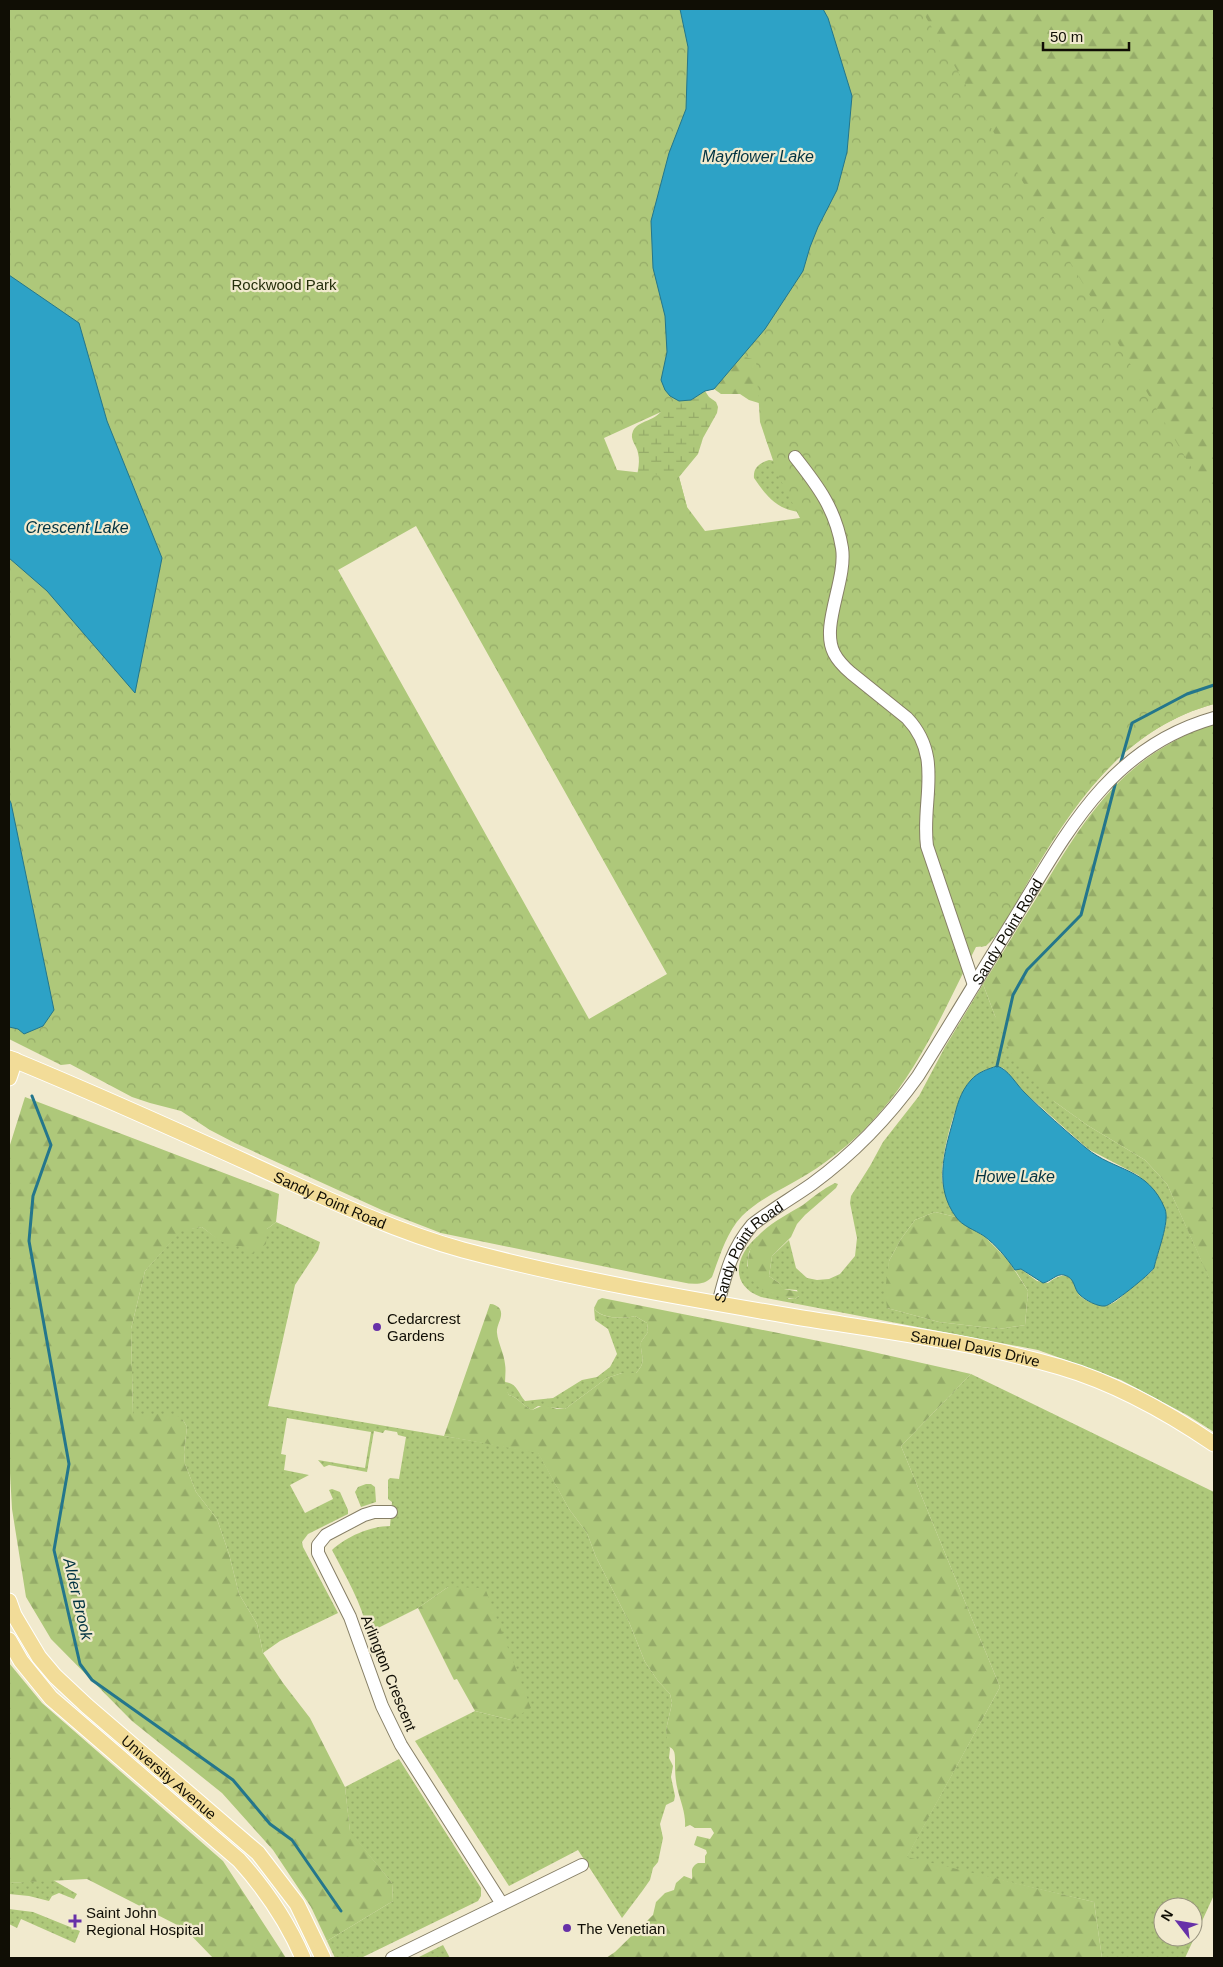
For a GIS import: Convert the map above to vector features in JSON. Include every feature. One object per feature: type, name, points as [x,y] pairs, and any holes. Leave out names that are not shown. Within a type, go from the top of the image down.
[{"type":"main road","name":"Sandy Point Road","points":[[12,1059],[173,1128],[341,1204],[426,1238],[475,1253],[574,1277],[718,1304]]},
{"type":"main road","points":[[9,1078],[12,1059]]},
{"type":"main road","name":"Samuel Davis Drive","points":[[718,1304],[968,1346],[1062,1367],[1129,1394],[1173,1418],[1214,1444]]},
{"type":"main road","name":"University Avenue","points":[[9,1601],[14,1614],[39,1657],[60,1681],[241,1838],[267,1864],[297,1904],[323,1958]]},
{"type":"main road","name":"University Avenue","points":[[9,1640],[21,1661],[51,1698],[239,1860],[254,1876],[282,1915],[303,1958]]},
{"type":"street","points":[[796,457],[828,502],[842,548],[842,567],[831,624],[830,644],[833,652],[843,666],[907,718],[914,726],[924,745],[930,770],[926,826],[927,846],[974,985]]},
{"type":"street","name":"Sandy Point Road","points":[[718,1304],[727,1266],[741,1237],[767,1213],[810,1186],[833,1168],[875,1130],[904,1096],[1060,844],[1103,786],[1118,771],[1153,746],[1200,722],[1214,718]]},
{"type":"street","name":"Arlington Crescent","points":[[391,1512],[370,1513],[326,1535],[318,1545],[318,1553],[347,1612],[382,1706],[401,1745],[502,1904]]},
{"type":"street","points":[[392,1958],[582,1865]]},
{"type":"green space","name":"Rockwood Park","points":[[9,9],[921,9],[1214,506],[1214,704],[1183,715],[1155,730],[1107,770],[1086,793],[1050,845],[1000,930],[986,946],[976,947],[922,1053],[909,1074],[873,1120],[827,1161],[765,1199],[742,1216],[724,1245],[712,1277],[703,1283],[692,1284],[441,1233],[384,1211],[235,1143],[210,1130],[181,1111],[132,1097],[70,1064],[61,1065],[9,1039]],"holes":[[[741,356],[756,360],[760,422],[778,475],[800,518],[705,531],[687,507],[679,477],[617,470],[604,438],[691,400],[705,391],[714,389]],[[416,526],[667,974],[589,1019],[338,570]]]},
{"type":"green space","points":[[823,9],[1214,9],[1214,704],[1175,719],[1142,739],[1112,765],[1086,794],[1062,826],[1000,929],[990,942],[981,947],[841,610],[766,440],[762,404],[749,400],[740,394],[721,394],[714,389],[741,356]]},
{"type":"green space","points":[[705,391],[716,402],[718,407],[717,413],[703,438],[698,454],[679,477],[687,507],[634,488],[639,457],[632,437],[633,431],[640,424],[660,413],[666,400],[691,400]]},
{"type":"green space","points":[[769,460],[776,461],[800,512],[792,511],[773,501],[754,478],[758,466]]},
{"type":"green space","points":[[1214,725],[1214,1278],[1209,1278],[1167,1184],[1145,1160],[1087,1125],[1055,1102],[1035,1081],[1012,1055],[983,984],[1066,851],[1094,810],[1110,791],[1147,758],[1169,744],[1196,730]]},
{"type":"green space","points":[[983,984],[995,1016],[1055,1102],[1087,1125],[1145,1160],[1167,1184],[1209,1277],[1214,1278],[1214,1432],[1187,1415],[1121,1380],[1038,1350],[761,1297],[750,1292],[744,1285],[739,1269],[741,1260],[750,1243],[758,1236],[749,1252],[747,1266],[789,1299],[795,1299],[799,1296],[797,1290],[783,1289],[779,1283],[769,1276],[772,1256],[789,1240],[796,1268],[807,1278],[817,1280],[829,1279],[840,1274],[855,1256],[857,1238],[850,1203],[851,1196],[883,1142],[919,1096],[945,1047]],"holes":[[[997,1066],[1003,1068],[1024,1092],[1088,1149],[1138,1175],[1155,1192],[1166,1224],[1154,1268],[1109,1305],[1094,1304],[1084,1299],[1077,1292],[1074,1282],[1068,1276],[1058,1277],[1048,1283],[1037,1281],[1021,1269],[1015,1270],[1028,1291],[1025,1325],[999,1329],[939,1322],[887,1308],[889,1261],[901,1239],[915,1220],[935,1212],[956,1217],[944,1188],[942,1168],[947,1140],[961,1096],[967,1085],[976,1075]]]},
{"type":"green space","points":[[25,1097],[279,1194],[276,1222],[267,1229],[266,1244],[253,1254],[241,1246],[231,1246],[217,1239],[202,1227],[181,1231],[145,1271],[131,1329],[133,1414],[176,1415],[183,1420],[187,1427],[184,1452],[185,1464],[196,1492],[217,1519],[229,1554],[239,1594],[257,1624],[263,1653],[310,1718],[345,1787],[350,1831],[392,1883],[393,1901],[327,1941],[311,1907],[273,1850],[222,1793],[132,1721],[51,1639],[26,1597],[12,1509],[9,1455],[9,1148]]},
{"type":"green space","points":[[835,1183],[838,1184],[836,1188],[805,1215],[797,1224],[791,1237],[772,1256],[769,1276],[784,1289],[800,1292],[799,1296],[795,1299],[778,1296],[769,1293],[755,1284],[748,1269],[749,1253],[752,1244],[763,1231]]},
{"type":"green space","points":[[935,1212],[956,1217],[985,1237],[1008,1260],[1028,1291],[1025,1325],[999,1329],[939,1322],[887,1308],[885,1291],[889,1261],[901,1239],[915,1220]]},
{"type":"green space","points":[[276,1222],[320,1242],[318,1250],[295,1285],[268,1406],[538,1452],[569,1509],[587,1533],[596,1557],[629,1622],[645,1662],[670,1694],[672,1703],[666,1730],[670,1749],[669,1758],[673,1766],[671,1777],[675,1796],[674,1801],[666,1805],[660,1824],[663,1838],[658,1862],[653,1868],[650,1880],[622,1918],[578,1850],[509,1886],[415,1741],[475,1711],[511,1720],[448,1587],[418,1608],[368,1633],[358,1601],[332,1550],[359,1533],[382,1526],[390,1526],[392,1502],[388,1499],[388,1480],[390,1478],[399,1479],[406,1437],[398,1435],[397,1432],[385,1430],[383,1433],[374,1431],[367,1472],[329,1465],[324,1467],[318,1460],[365,1468],[371,1432],[287,1418],[281,1454],[286,1455],[284,1470],[309,1475],[290,1485],[305,1513],[333,1499],[329,1490],[332,1489],[340,1492],[348,1510],[348,1514],[308,1534],[302,1542],[338,1613],[280,1641],[263,1653],[257,1624],[239,1594],[229,1554],[217,1519],[196,1492],[185,1464],[184,1452],[187,1427],[183,1420],[133,1415],[131,1329],[145,1271],[181,1230],[202,1227],[224,1242],[240,1245],[255,1238]]},
{"type":"green space","points":[[602,1298],[864,1350],[971,1374],[901,1446],[1000,1687],[907,1857],[1094,1902],[1102,1958],[606,1958],[615,1952],[653,1915],[656,1902],[665,1893],[674,1890],[676,1883],[684,1876],[692,1879],[693,1867],[698,1863],[705,1863],[707,1853],[706,1850],[694,1845],[697,1836],[710,1839],[714,1833],[711,1828],[695,1828],[690,1825],[685,1827],[684,1813],[676,1783],[675,1754],[668,1746],[666,1730],[672,1703],[670,1694],[645,1662],[629,1622],[596,1557],[587,1533],[569,1509],[538,1453],[444,1436],[490,1304],[497,1306],[501,1312],[497,1333],[504,1360],[507,1391],[509,1395],[532,1410],[544,1405],[565,1409],[607,1378],[622,1373],[636,1373],[643,1361],[641,1342],[648,1332],[647,1323],[635,1316],[619,1318],[597,1312],[594,1308],[598,1300]]},
{"type":"green space","points":[[594,1308],[597,1312],[607,1316],[625,1318],[635,1316],[647,1323],[648,1332],[641,1342],[643,1361],[640,1369],[636,1373],[622,1373],[607,1378],[565,1409],[538,1406],[532,1410],[509,1395],[505,1389],[505,1382],[515,1386],[525,1401],[553,1398],[582,1380],[597,1377],[610,1367],[617,1354],[608,1329],[595,1320]]},
{"type":"green space","points":[[971,1374],[1214,1492],[1214,1895],[1203,1919],[1203,1897],[1153,1897],[1153,1947],[1190,1947],[1185,1958],[1102,1958],[1094,1902],[906,1858],[1000,1687],[901,1446]]},
{"type":"green space","points":[[371,1484],[375,1487],[376,1502],[361,1507],[355,1492],[358,1487]]},
{"type":"green space","points":[[448,1587],[485,1588],[531,1708],[511,1720],[475,1711],[457,1679],[454,1680],[418,1608]]},
{"type":"green space","points":[[9,1663],[42,1703],[223,1861],[286,1958],[213,1958],[185,1929],[87,1879],[9,1883]]},
{"type":"green space","points":[[399,1759],[481,1888],[481,1896],[478,1901],[361,1958],[335,1958],[327,1941],[393,1901],[392,1883],[350,1832],[345,1787]]},
{"type":"green space","points":[[53,1880],[77,1894],[74,1899],[59,1893],[52,1896],[49,1901],[9,1894],[9,1883]]},
{"type":"green space","points":[[9,1909],[33,1912],[80,1931],[75,1943],[21,1919],[17,1928],[9,1924]]},
{"type":"green space","points":[[443,1945],[450,1958],[417,1958]]},
{"type":"water","name":"Mayflower Lake","points":[[680,9],[823,9],[828,18],[852,96],[847,152],[837,190],[818,227],[803,271],[765,329],[714,389],[705,391],[691,400],[679,401],[670,396],[661,380],[667,352],[665,316],[653,268],[651,221],[669,153],[686,109],[688,47]]},
{"type":"water","name":"Crescent Lake","points":[[9,275],[79,323],[107,421],[162,558],[135,693],[47,591],[9,558]]},
{"type":"water","points":[[9,799],[54,1010],[43,1026],[24,1034],[18,1029],[9,1027]]},
{"type":"water","name":"Howe Lake","points":[[997,1066],[1008,1073],[1031,1099],[1086,1148],[1150,1185],[1165,1209],[1165,1229],[1154,1268],[1115,1301],[1105,1306],[1085,1299],[1078,1293],[1068,1276],[1059,1275],[1043,1283],[1021,1269],[1015,1270],[1001,1252],[988,1240],[959,1220],[949,1206],[943,1182],[944,1158],[958,1105],[964,1089],[974,1077],[983,1071]]},
{"type":"waterway","points":[[1120,765],[1132,723],[1187,694],[1214,685]]},
{"type":"waterway","points":[[997,1066],[1013,995],[1027,970],[1081,915],[1116,781]]},
{"type":"waterway","name":"Alder Brook","points":[[32,1096],[51,1145],[33,1196],[29,1241],[69,1464],[54,1550],[80,1664],[92,1680],[233,1780],[270,1824],[292,1840],[341,1911]]},
{"type":"place","name":"Cedarcrest Gardens","points":[[377,1327]]},
{"type":"place","name":"Saint John Regional Hospital","points":[[75,1921]]},
{"type":"place","name":"The Venetian","points":[[567,1928]]}]
